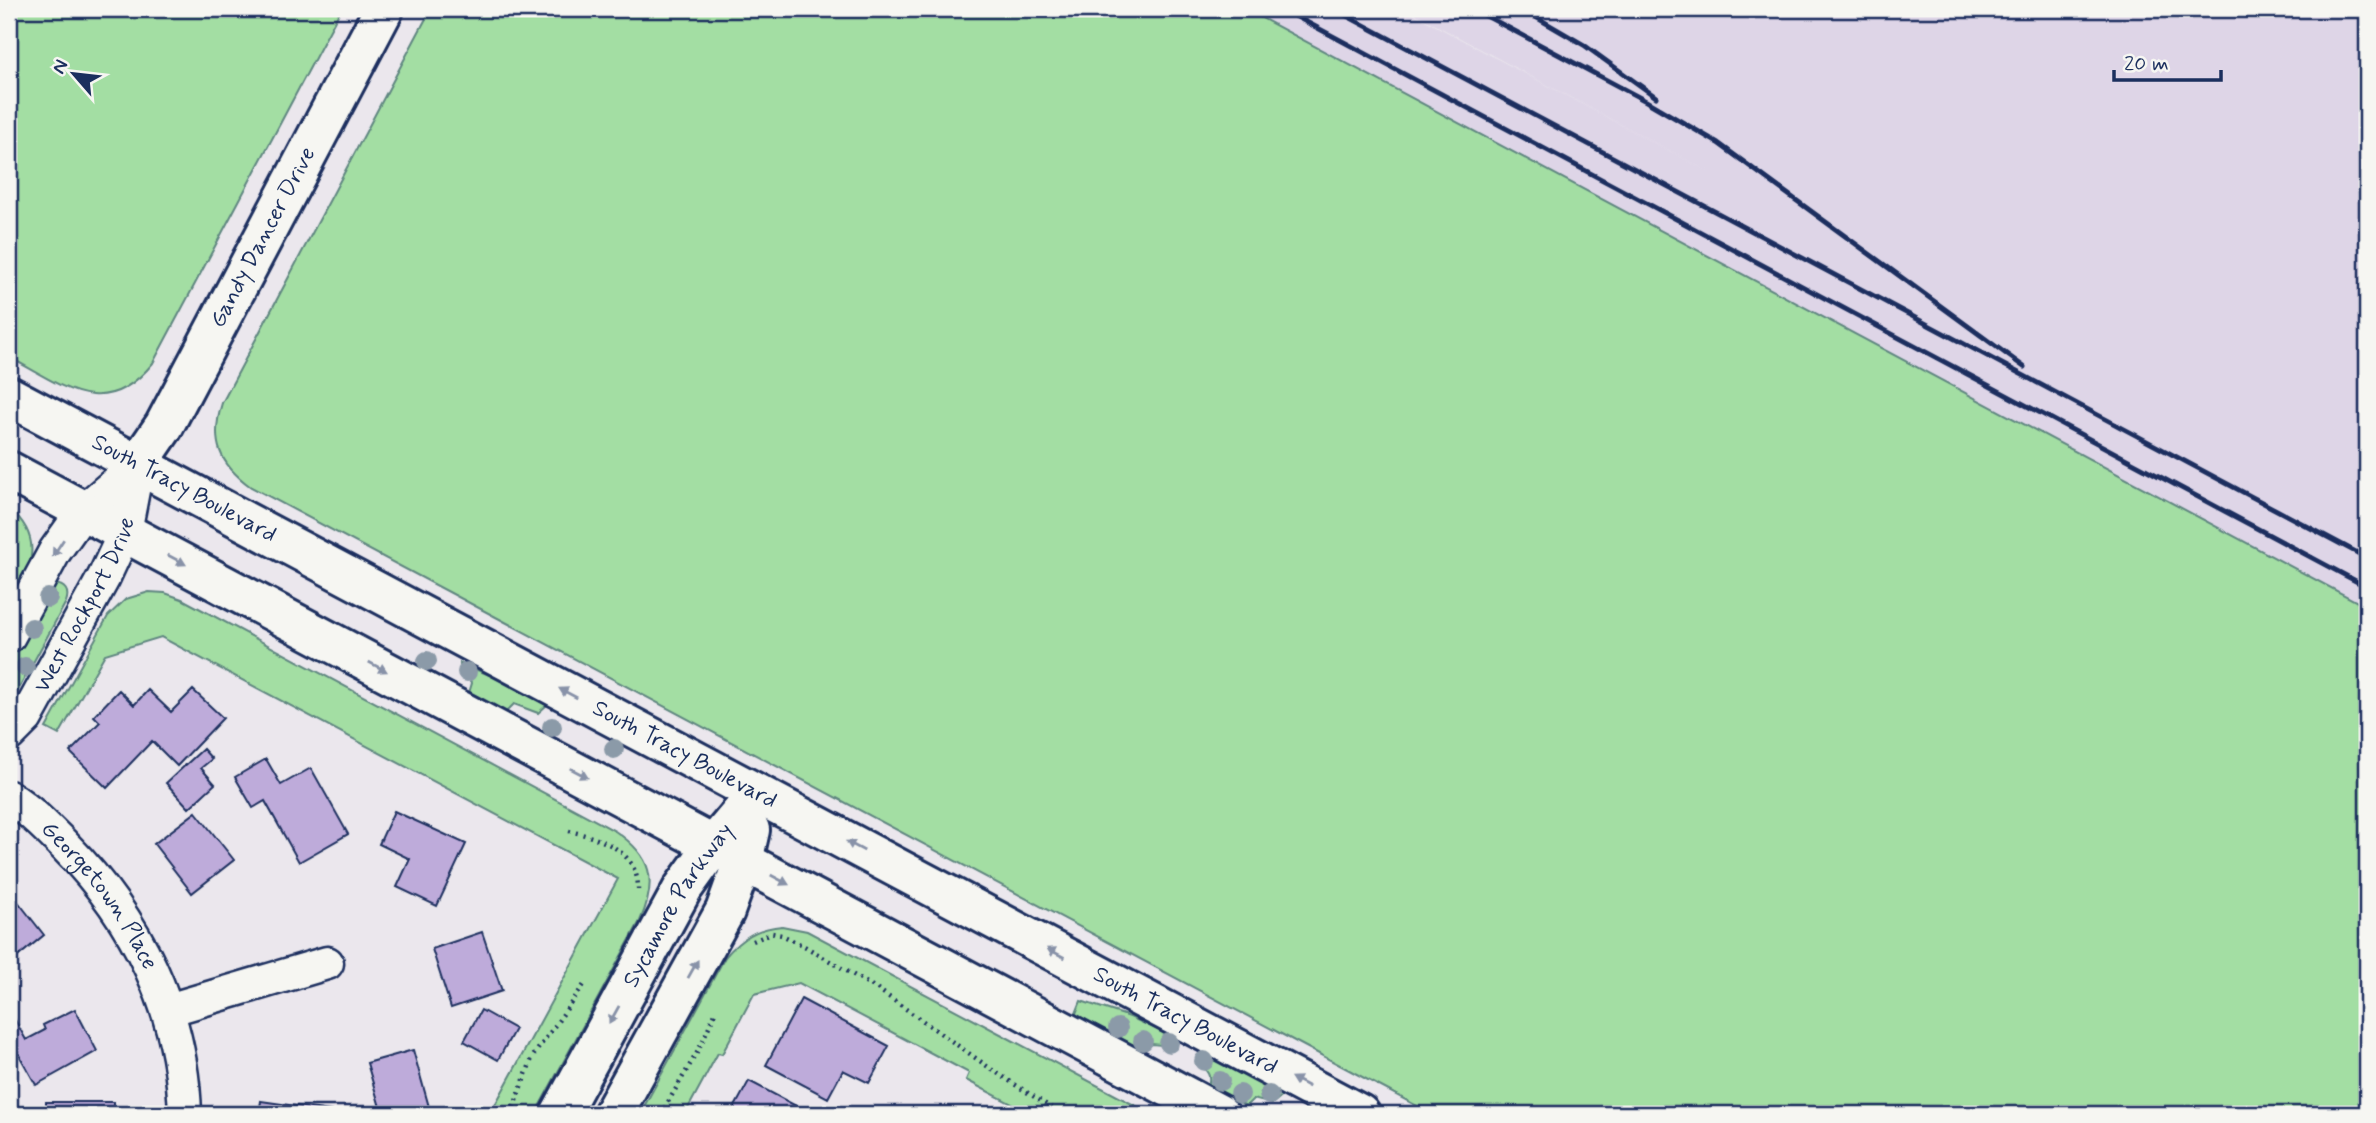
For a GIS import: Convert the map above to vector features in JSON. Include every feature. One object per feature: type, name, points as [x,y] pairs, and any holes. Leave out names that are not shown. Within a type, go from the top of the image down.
[{"type":"main road","name":"Gandy Dancer Drive","points":[[138,464],[164,426],[384,9]]},
{"type":"main road","name":"South Tracy Boulevard","points":[[9,396],[1360,1114]]},
{"type":"main road","points":[[9,471],[1219,1114]]},
{"type":"main road","name":"Sycamore Parkway","points":[[612,1114],[724,911],[729,853],[757,794]]},
{"type":"main road","name":"Sycamore Parkway","points":[[560,1114],[683,888],[729,853]]},
{"type":"street","points":[[9,636],[55,551],[84,510],[138,464]]},
{"type":"street","name":"West Rockport Drive","points":[[9,736],[26,718],[104,577],[125,532],[138,464]]},
{"type":"street","name":"Georgetown Place","points":[[9,797],[22,805],[79,860],[131,929],[151,966],[168,1010],[179,1052],[185,1114]]},
{"type":"street","points":[[168,1010],[327,963]]},
{"type":"path","points":[[569,831],[603,841],[617,848],[629,859],[636,872],[637,895]]},
{"type":"path","points":[[751,943],[772,933],[806,947],[879,990],[994,1071],[1061,1114]]},
{"type":"path","points":[[511,1114],[533,1056],[589,977]]},
{"type":"path","points":[[662,1114],[698,1051],[717,1007]]},
{"type":"shaded area","points":[[1245,9],[1404,9],[1724,180],[1406,9],[2367,9],[2367,607]]},
{"type":"green space","points":[[9,9],[341,9],[153,363],[135,381],[117,391],[100,395],[83,393],[47,379],[9,357]]},
{"type":"green space","points":[[431,9],[1245,9],[2367,607],[2367,1114],[1432,1114],[251,487],[231,470],[220,451],[217,429],[222,403]]},
{"type":"green space","points":[[9,508],[28,533],[31,558],[9,610]]},
{"type":"green space","points":[[54,584],[66,589],[66,602],[9,707],[9,655],[44,591]]},
{"type":"green space","points":[[149,592],[165,593],[182,599],[615,831],[637,850],[644,860],[650,881],[646,906],[535,1114],[490,1114],[618,879],[161,637],[105,654],[59,735],[46,728],[108,616],[126,599]]},
{"type":"green space","points":[[460,663],[492,676],[547,705],[538,713],[514,704],[506,712],[469,693],[472,683],[460,672]]},
{"type":"green space","points":[[782,926],[807,931],[1151,1114],[1031,1114],[966,1080],[969,1073],[799,983],[754,994],[722,1054],[718,1053],[685,1114],[640,1114],[725,957],[750,935]]},
{"type":"green space","points":[[1081,1001],[1130,1017],[1178,1039],[1172,1046],[1152,1044],[1141,1051],[1075,1016]]},
{"type":"green space","points":[[1202,1052],[1283,1095],[1272,1104],[1253,1099],[1246,1106],[1208,1086],[1209,1075],[1199,1062]]},
{"type":"building","points":[[119,690],[134,705],[148,690],[171,712],[193,690],[223,718],[177,766],[152,741],[107,788],[70,752],[100,722],[94,716]]},
{"type":"building","points":[[203,749],[212,759],[201,768],[215,784],[189,808],[166,783]]},
{"type":"building","points":[[266,759],[281,785],[311,768],[348,834],[299,862],[265,801],[253,808],[235,777]]},
{"type":"building","points":[[394,811],[466,844],[437,906],[397,887],[410,859],[379,844]]},
{"type":"building","points":[[196,812],[234,860],[192,893],[154,844]]},
{"type":"building","points":[[9,890],[44,935],[9,964]]},
{"type":"building","points":[[482,932],[502,991],[451,1008],[432,949]]},
{"type":"building","points":[[801,999],[889,1046],[869,1083],[843,1070],[828,1098],[766,1065]]},
{"type":"building","points":[[9,1009],[26,1040],[45,1030],[43,1025],[75,1009],[97,1051],[36,1085],[14,1046],[9,1049]]},
{"type":"building","points":[[481,1010],[515,1029],[498,1060],[464,1041]]},
{"type":"building","points":[[413,1050],[431,1114],[382,1114],[367,1063]]},
{"type":"building","points":[[749,1081],[811,1114],[731,1114]]},
{"type":"building","points":[[261,1101],[331,1111],[330,1114],[259,1114]]},
{"type":"building","points":[[46,1102],[114,1102],[114,1114],[46,1114]]},
{"type":"railway","points":[[1282,9],[2367,587]]},
{"type":"railway","points":[[1334,9],[2367,558]]},
{"type":"railway","points":[[1473,9],[1646,101],[1718,143],[2024,367]]},
{"type":"railway","points":[[1522,9],[1584,45],[1656,97]]}]
